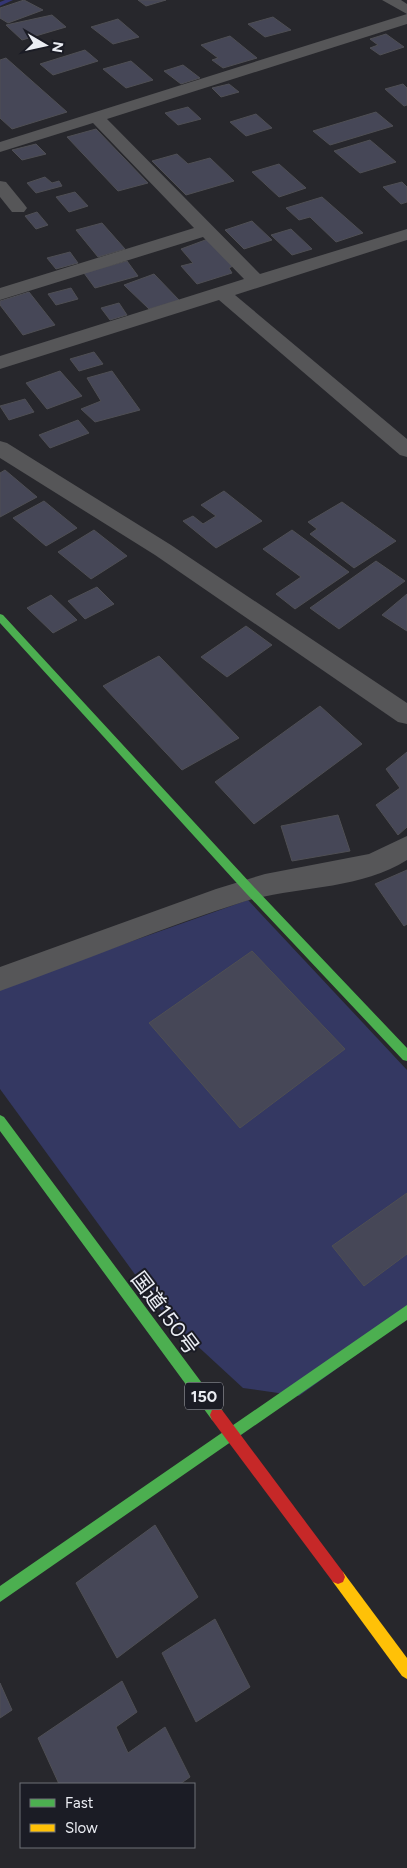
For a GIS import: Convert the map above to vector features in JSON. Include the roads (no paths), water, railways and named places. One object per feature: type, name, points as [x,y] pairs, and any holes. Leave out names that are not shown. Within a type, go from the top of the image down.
[{"type":"main road","points":[[0,618],[249,889],[407,1056]]},
{"type":"main road","name":"国道150号","points":[[0,1122],[407,1671]]},
{"type":"main road","points":[[0,1595],[407,1312]]},
{"type":"street","points":[[390,0],[407,10]]},
{"type":"street","points":[[0,147],[407,19]]},
{"type":"street","points":[[96,117],[257,282]]},
{"type":"street","points":[[0,186],[18,208]]},
{"type":"street","points":[[0,294],[206,230]]},
{"type":"street","points":[[0,363],[407,234]]},
{"type":"street","points":[[222,293],[407,450]]},
{"type":"street","points":[[0,448],[163,550],[407,715]]},
{"type":"street","points":[[0,979],[249,889],[361,867],[401,852],[407,847]]},
{"type":"waterway","points":[[0,4],[10,0]]}]
